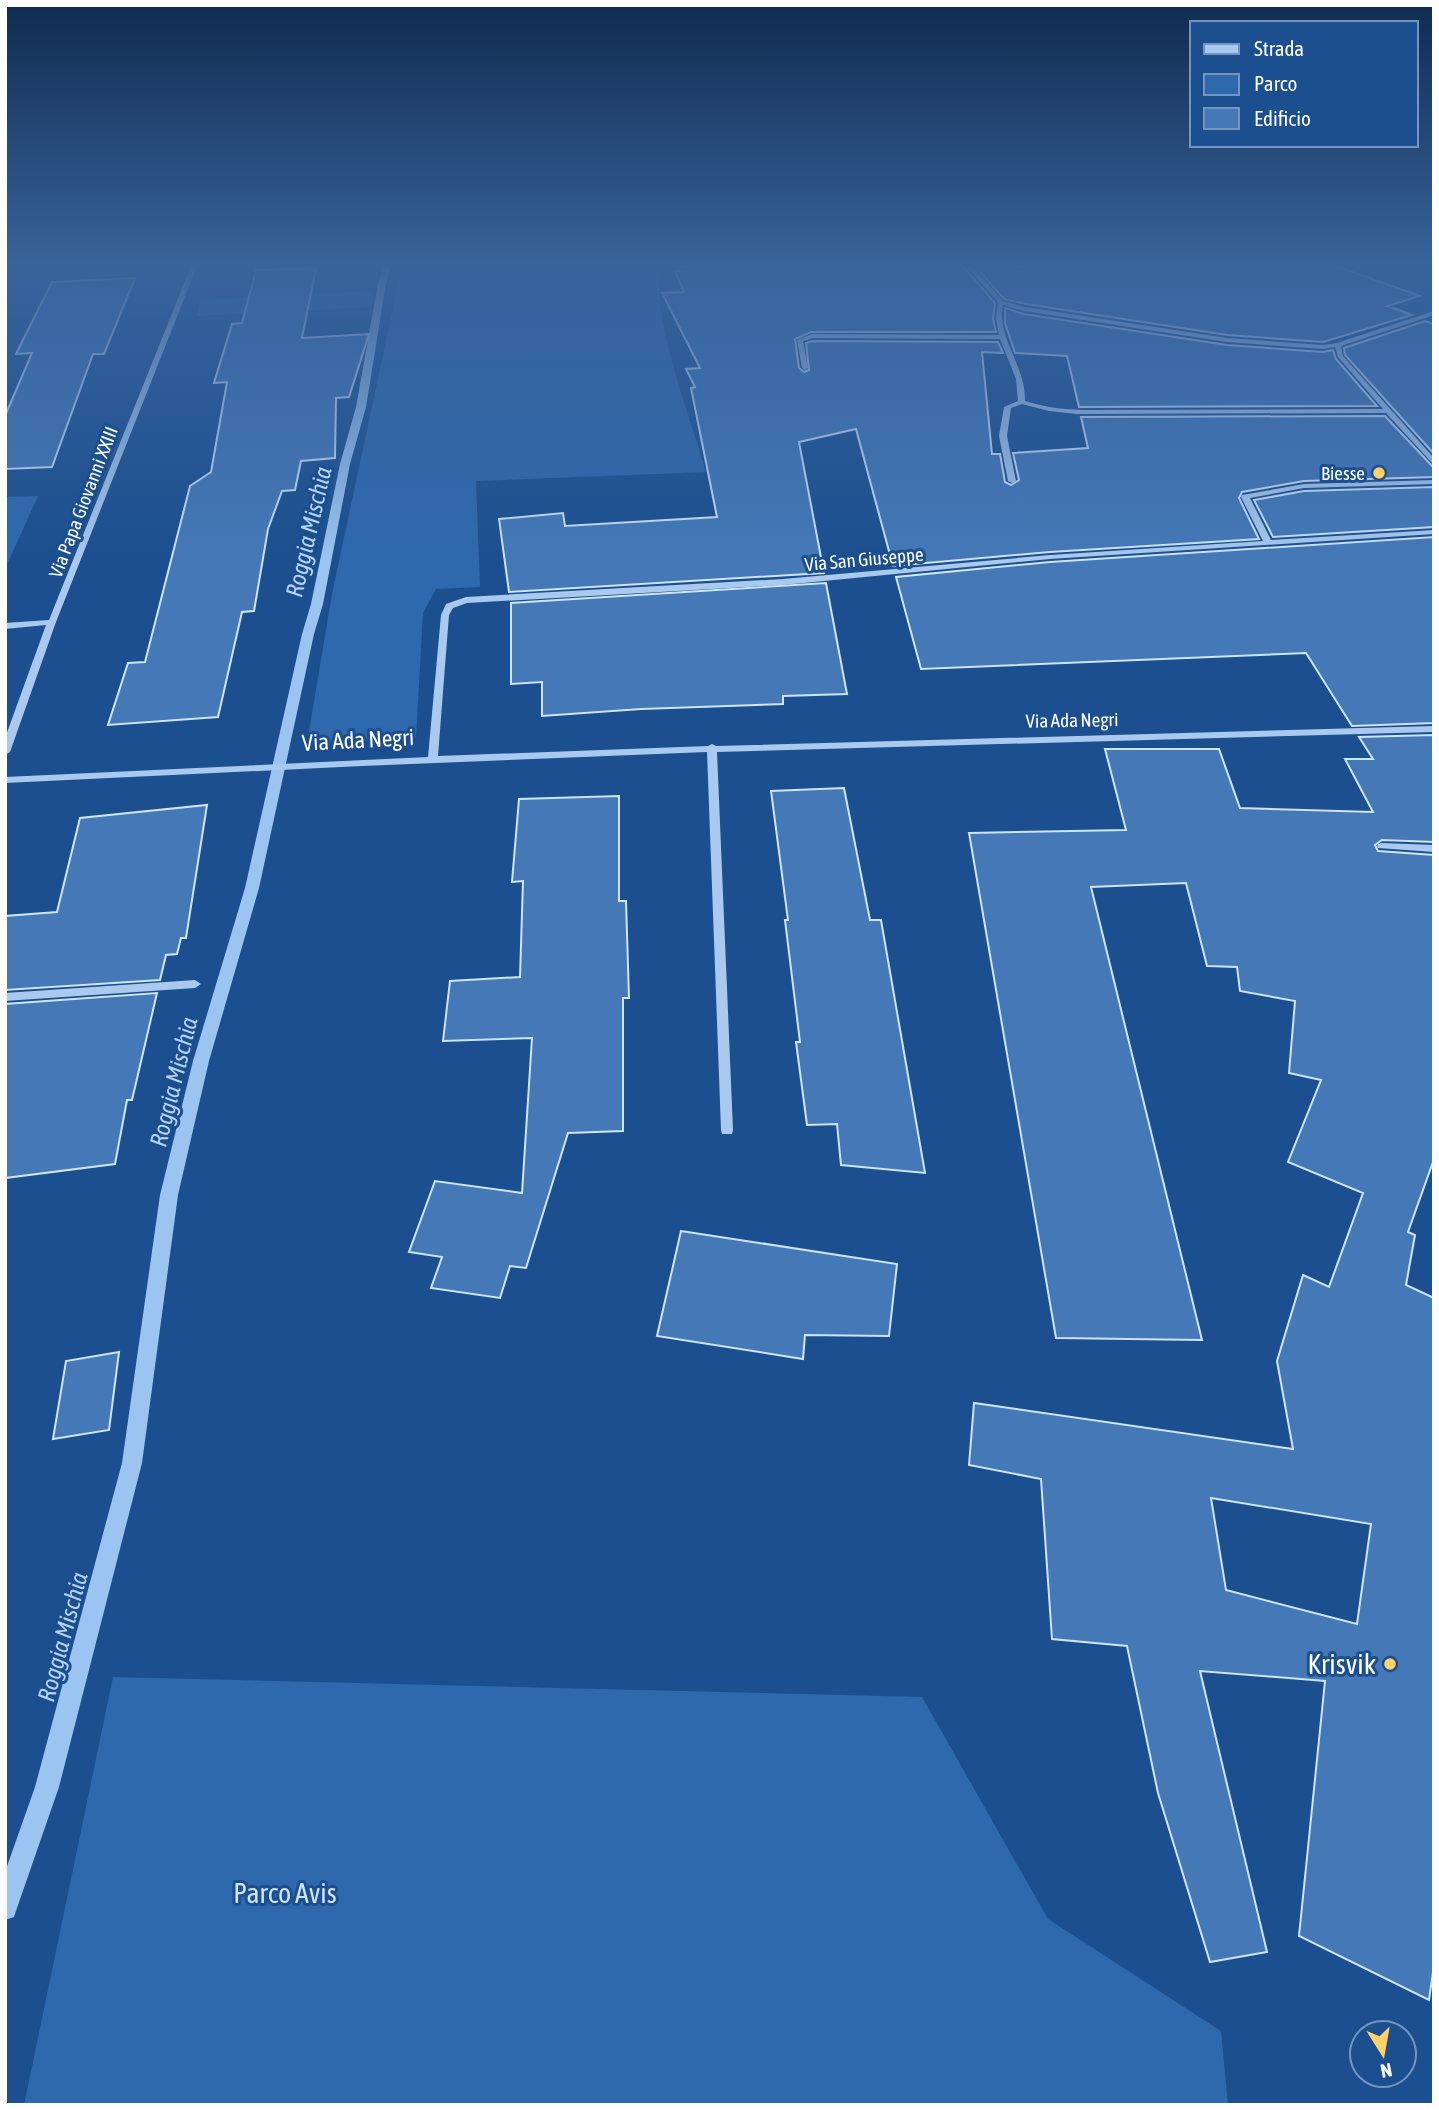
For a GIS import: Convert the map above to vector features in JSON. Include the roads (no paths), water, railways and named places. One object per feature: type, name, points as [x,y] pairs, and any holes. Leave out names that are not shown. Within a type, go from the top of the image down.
[{"type":"street","name":"Via Papa Giovanni XXIII","points":[[5,752],[52,622],[155,364]]},
{"type":"street","points":[[1014,364],[1020,380],[1022,402]]},
{"type":"street","points":[[1347,364],[1434,463]]},
{"type":"street","points":[[1012,481],[1003,436],[1008,407],[1022,402],[1038,408],[1072,411],[1387,411]]},
{"type":"street","points":[[1268,542],[1245,496],[1304,486],[1434,482]]},
{"type":"street","name":"Via San Giuseppe","points":[[433,757],[445,615],[449,606],[466,600],[783,582],[1050,557],[1434,532]]},
{"type":"street","points":[[5,626],[52,622]]},
{"type":"street","name":"Via Ada Negri","points":[[5,779],[433,757],[712,747],[1434,729]]},
{"type":"street","points":[[712,747],[727,1130]]},
{"type":"street","points":[[1382,846],[1434,849]]},
{"type":"street","points":[[5,997],[195,984]]},
{"type":"waterway","name":"Roggia Mischia","points":[[5,1908],[47,1787],[132,1463],[169,1195],[201,1061],[252,888],[317,604],[345,464],[361,407],[368,364]]},
{"type":"place","name":"Biesse","points":[[1379,473]]},
{"type":"place","name":"Krisvik","points":[[1390,1664]]},
{"type":"park label","name":"Parco Avis","points":[[285,1893]]}]
